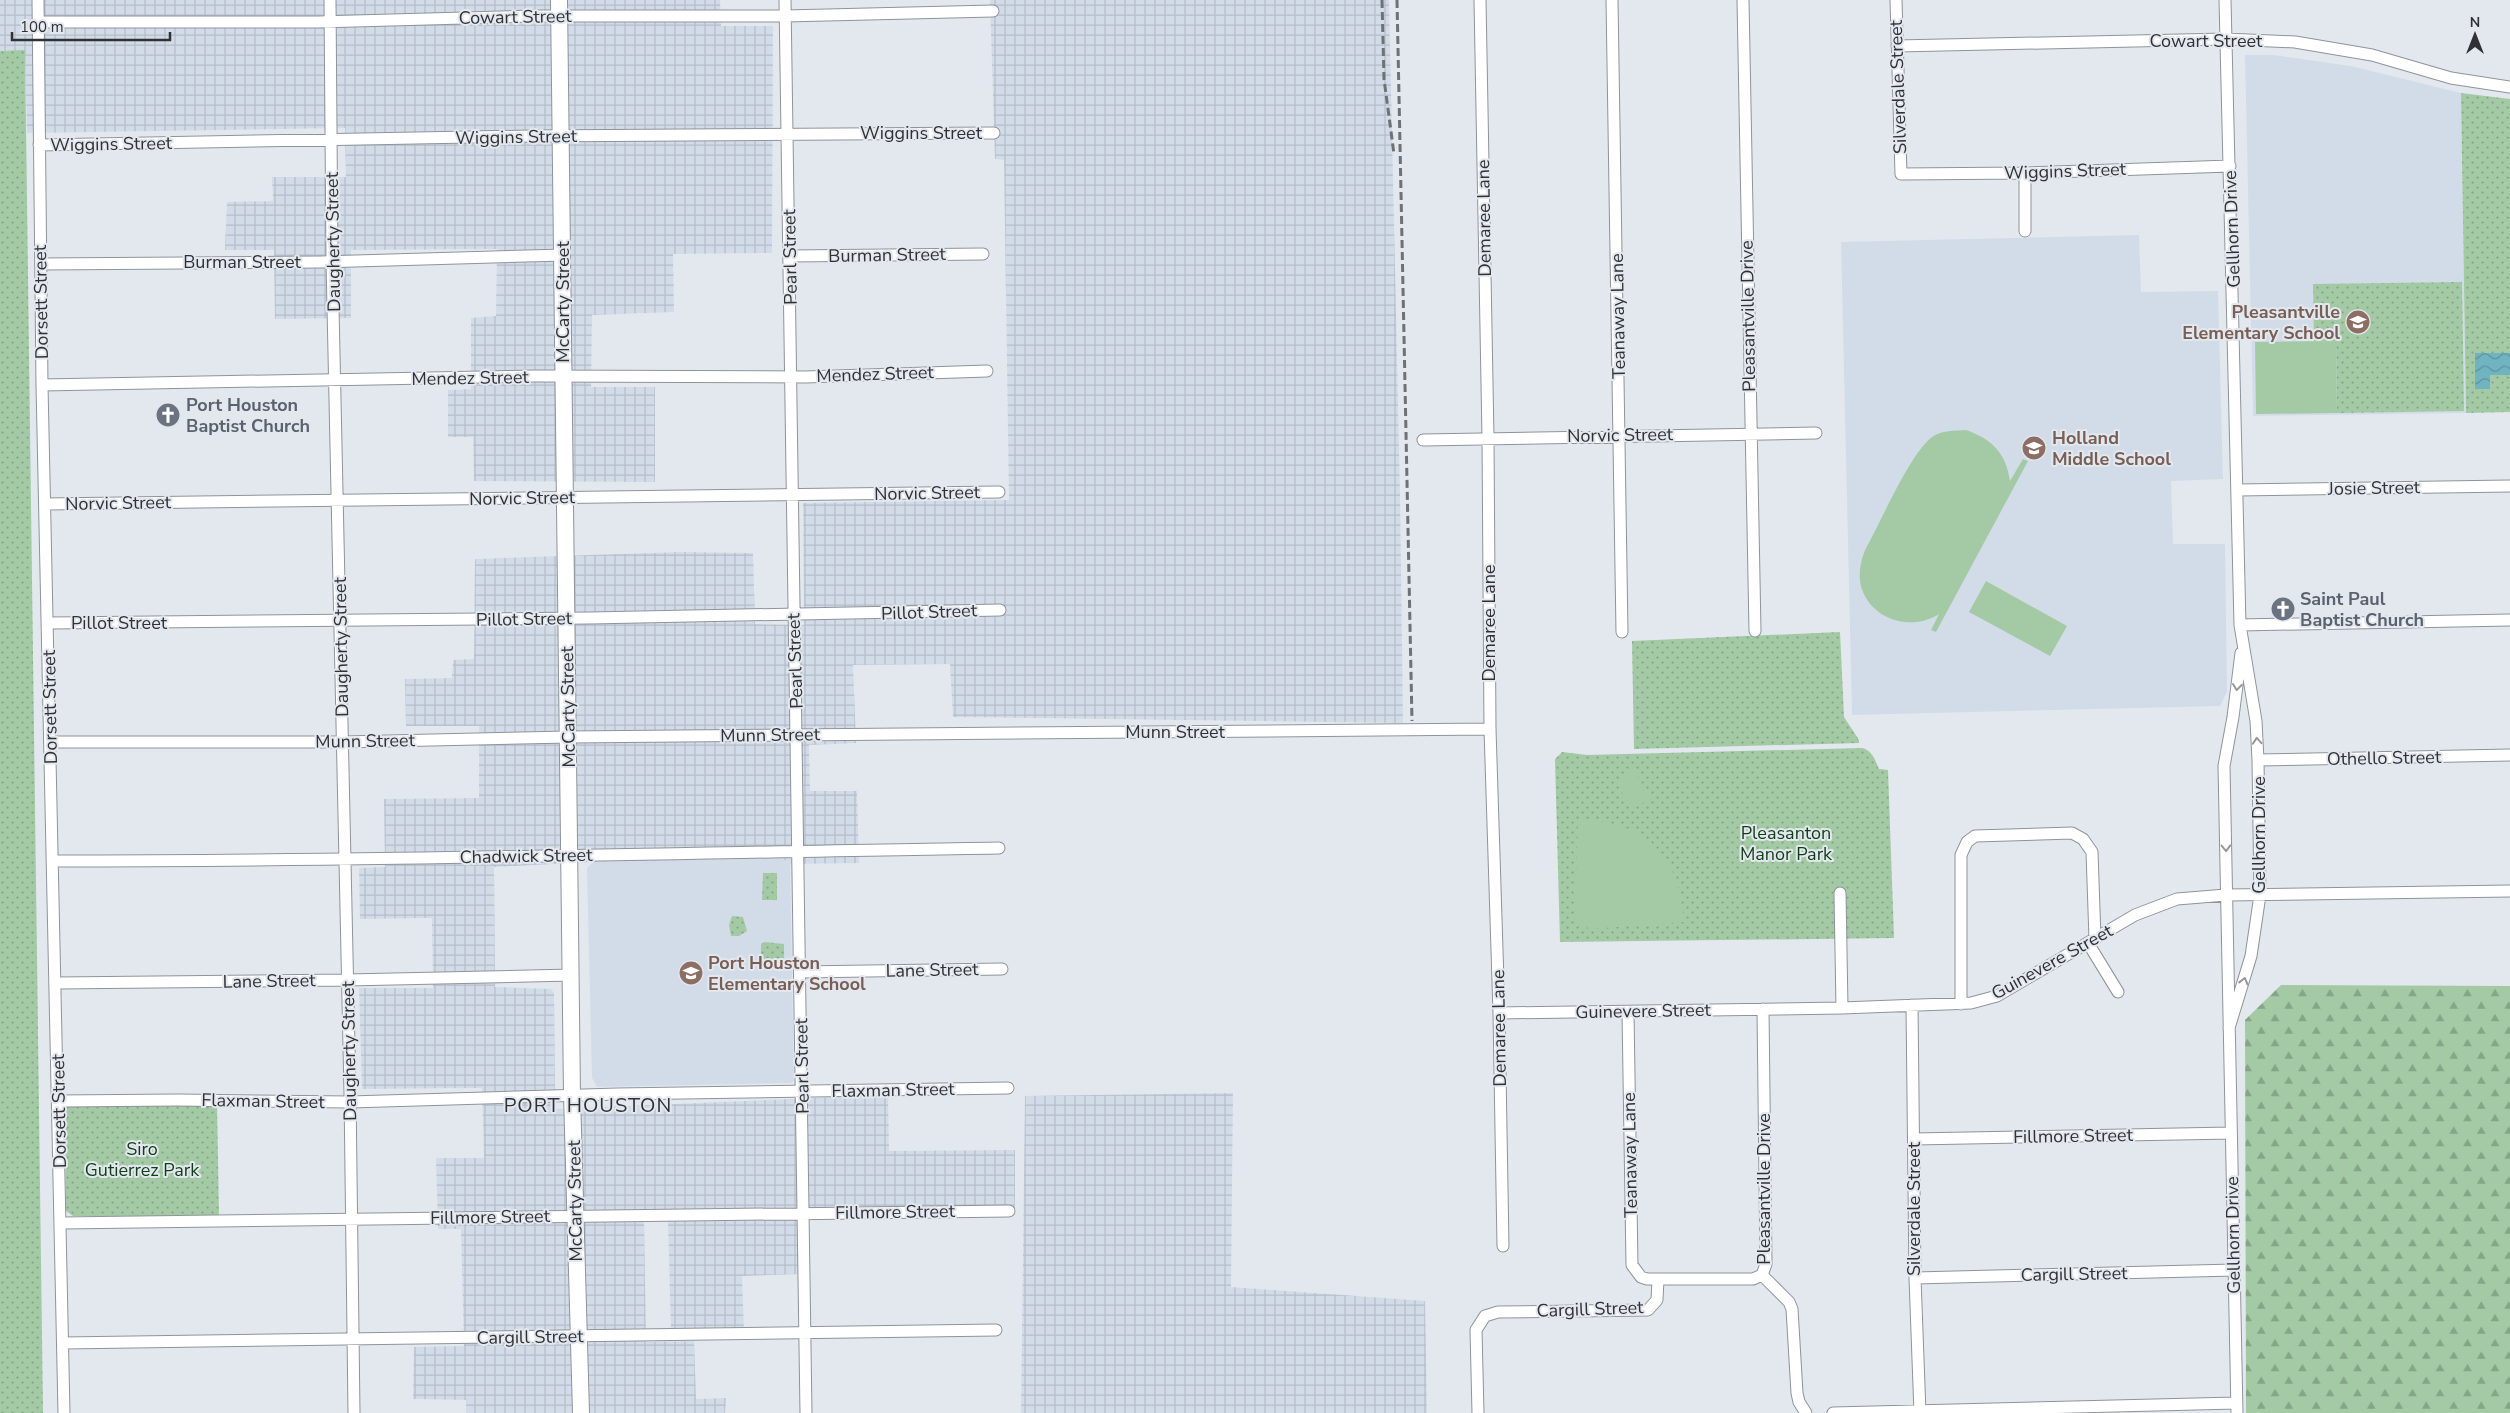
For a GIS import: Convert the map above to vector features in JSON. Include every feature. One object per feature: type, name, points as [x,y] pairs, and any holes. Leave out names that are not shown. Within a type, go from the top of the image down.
[{"type":"main road","name":"McCarty Street","points":[[560,8],[564,255],[562,376],[566,498],[572,1095],[581,1413]]},
{"type":"street","name":"Dorsett Street","points":[[38,0],[42,385],[49,624],[64,1413]]},
{"type":"street","name":"Daugherty Street","points":[[330,0],[332,261],[337,381],[337,501],[350,1102],[354,1413]]},
{"type":"street","name":"Pearl Street","points":[[785,0],[794,615],[798,735],[806,1413]]},
{"type":"street","name":"Demaree Lane","points":[[1480,0],[1488,438],[1490,729],[1499,1013],[1503,1246]]},
{"type":"street","name":"Teanaway Lane","points":[[1612,0],[1622,632]]},
{"type":"street","name":"Pleasantville Drive","points":[[1743,0],[1755,631]]},
{"type":"street","name":"Silverdale Street","points":[[1896,0],[1901,174]]},
{"type":"street","name":"Gellhorn Drive","points":[[2226,0],[2240,625],[2256,721],[2260,895],[2251,956],[2229,1028]]},
{"type":"street","name":"Cowart Street","points":[[38,22],[330,22],[560,8],[785,16],[993,11]]},
{"type":"street","name":"Cowart Street","points":[[1897,46],[2226,39],[2295,42],[2372,55],[2451,78],[2510,87]]},
{"type":"street","name":"Wiggins Street","points":[[39,145],[561,136],[994,133]]},
{"type":"street","name":"Wiggins Street","points":[[1901,174],[2025,173],[2230,166]]},
{"type":"street","points":[[2025,173],[2025,231]]},
{"type":"street","name":"Burman Street","points":[[790,256],[983,254]]},
{"type":"street","name":"Burman Street","points":[[41,264],[332,261],[564,255]]},
{"type":"street","name":"Mendez Street","points":[[42,385],[562,376],[791,376],[987,371]]},
{"type":"street","name":"Norvic Street","points":[[1423,440],[1816,433]]},
{"type":"street","name":"Josie Street","points":[[2238,490],[2510,486]]},
{"type":"street","name":"Norvic Street","points":[[46,504],[1000,492]]},
{"type":"street","name":"Pillot Street","points":[[49,624],[567,619],[1000,610]]},
{"type":"street","points":[[2240,625],[2510,620]]},
{"type":"street","name":"Gellhorn Drive","points":[[2237,1408],[2224,766],[2234,717],[2242,639]]},
{"type":"street","name":"Munn Street","points":[[51,742],[343,742],[568,737],[1490,729]]},
{"type":"street","name":"Othello Street","points":[[2258,760],[2510,755]]},
{"type":"street","points":[[1961,1004],[1961,854],[1971,838],[1981,834],[2072,833],[2086,841],[2092,852],[2092,941],[2118,992]]},
{"type":"street","name":"Chadwick Street","points":[[53,861],[344,860],[570,854],[999,848]]},
{"type":"street","name":"Guinevere Street","points":[[1499,1013],[1842,1008],[1980,1002],[1996,996],[2135,915],[2162,903],[2194,896],[2510,891]]},
{"type":"street","points":[[1840,893],[1842,1008]]},
{"type":"street","name":"Lane Street","points":[[801,972],[1002,969]]},
{"type":"street","name":"Lane Street","points":[[56,983],[347,980],[572,975]]},
{"type":"street","name":"Silverdale Street","points":[[1912,1005],[1915,1278],[1920,1412]]},
{"type":"street","name":"Pleasantville Drive","points":[[1763,1009],[1766,1264],[1762,1276],[1789,1302],[1792,1310],[1797,1392],[1799,1402],[1806,1413]]},
{"type":"street","name":"Teanaway Lane","points":[[1628,1012],[1632,1265],[1641,1277],[1658,1280]]},
{"type":"street","name":"Flaxman Street","points":[[59,1102],[178,1100],[350,1102],[572,1095],[1008,1088]]},
{"type":"street","name":"Fillmore Street","points":[[1914,1139],[2232,1133]]},
{"type":"street","name":"Fillmore Street","points":[[61,1223],[1009,1211]]},
{"type":"street","name":"Cargill Street","points":[[1915,1278],[2234,1270]]},
{"type":"street","name":"Cargill Street","points":[[1478,1413],[1476,1330],[1485,1316],[1498,1312],[1648,1310],[1657,1300],[1658,1280],[1753,1279],[1762,1276]]},
{"type":"street","name":"Cargill Street","points":[[63,1343],[996,1330]]},
{"type":"street","points":[[1833,1413],[2237,1408]]},
{"type":"shaded area","points":[[0,0],[720,0],[721,26],[773,26],[772,253],[673,254],[674,312],[592,315],[591,387],[655,387],[655,482],[474,481],[473,437],[448,437],[448,390],[471,389],[471,318],[496,316],[497,249],[351,250],[351,318],[275,319],[274,250],[225,250],[227,202],[273,201],[272,177],[346,177],[345,128],[27,133],[25,51],[0,51]]},
{"type":"shaded area","points":[[990,0],[1389,0],[1403,723],[953,717],[950,664],[853,665],[856,743],[809,745],[810,791],[857,791],[859,863],[790,864],[782,858],[593,862],[494,867],[495,987],[551,989],[554,993],[555,1109],[888,1095],[889,1151],[1015,1150],[1015,1215],[800,1217],[801,1274],[742,1276],[744,1331],[671,1333],[668,1221],[644,1222],[646,1342],[694,1341],[696,1399],[726,1398],[725,1413],[466,1413],[466,1400],[413,1399],[414,1347],[464,1346],[461,1229],[438,1229],[436,1158],[484,1158],[482,1088],[362,1089],[359,988],[433,988],[432,918],[360,919],[359,868],[385,867],[384,799],[479,798],[479,726],[406,726],[405,679],[452,678],[453,660],[474,659],[475,559],[680,552],[753,553],[755,624],[804,625],[803,503],[1009,500],[1004,160],[995,159]]},
{"type":"shaded area","name":"Pleasantville Elementary School","points":[[2245,55],[2274,55],[2351,66],[2461,93],[2466,413],[2253,416]]},
{"type":"shaded area","name":"Holland Middle School","points":[[2139,235],[2141,292],[2218,291],[2223,479],[2171,481],[2173,544],[2225,544],[2227,692],[2220,706],[1852,715],[1841,242]]},
{"type":"shaded area","name":"Port Houston Elementary School","points":[[782,858],[790,864],[794,1080],[791,1083],[597,1087],[592,1078],[587,868],[593,862]]},
{"type":"shaded area","points":[[1233,1093],[1231,1287],[1425,1301],[1427,1413],[1021,1413],[1025,1096]]},
{"type":"green space","points":[[25,50],[43,1413],[0,1413],[0,51]]},
{"type":"green space","points":[[2461,93],[2510,99],[2510,412],[2466,413]]},
{"type":"green space","points":[[2462,282],[2464,411],[2337,413],[2336,341],[2314,341],[2313,284]]},
{"type":"green space","points":[[2336,341],[2337,413],[2256,414],[2255,342]]},
{"type":"green space","points":[[1966,430],[1983,438],[1996,448],[2005,462],[2010,481],[2023,459],[2028,461],[1936,632],[1931,630],[1939,614],[1918,622],[1907,622],[1885,616],[1876,610],[1861,587],[1861,565],[1865,550],[1896,490],[1923,446],[1932,437],[1940,433]]},
{"type":"green space","points":[[1986,581],[2067,626],[2050,656],[1969,612]]},
{"type":"green space","points":[[1840,632],[1844,717],[1859,743],[1634,749],[1632,641]]},
{"type":"green space","name":"Pleasanton Manor Park","points":[[1862,748],[1871,753],[1879,769],[1888,770],[1894,938],[1560,942],[1555,759],[1562,752],[1587,755]]},
{"type":"green space","points":[[1634,770],[1651,798],[1632,809],[1615,781]]},
{"type":"green space","points":[[1578,819],[1623,827],[1641,835],[1655,846],[1666,860],[1675,877],[1681,898],[1684,922],[1590,929],[1582,925],[1575,918]]},
{"type":"green space","points":[[763,873],[777,873],[777,900],[762,900]]},
{"type":"green space","points":[[732,916],[743,917],[747,931],[739,936],[731,936],[729,925]]},
{"type":"green space","points":[[765,942],[784,944],[784,959],[761,959],[761,944]]},
{"type":"green space","points":[[2281,985],[2510,986],[2510,1413],[2246,1413],[2245,1020]]},
{"type":"green space","name":"Siro Gutierrez Park","points":[[217,1104],[219,1216],[73,1216],[66,1211],[65,1105]]},
{"type":"water","points":[[2475,353],[2510,353],[2510,375],[2490,375],[2490,389],[2475,389]]},
{"type":"railway","points":[[1382,0],[1384,79],[1394,154]]},
{"type":"railway","points":[[1397,0],[1412,721]]},
{"type":"place","name":"Pleasantville Elementary School","points":[[2358,322]]},
{"type":"place","name":"Port Houston Baptist Church","points":[[168,415]]},
{"type":"place","name":"Holland Middle School","points":[[2034,448]]},
{"type":"place","name":"Saint Paul Baptist Church","points":[[2283,609]]},
{"type":"place","name":"Port Houston Elementary School","points":[[691,973]]},
{"type":"district","name":"PORT HOUSTON","points":[[588,1105]]}]
